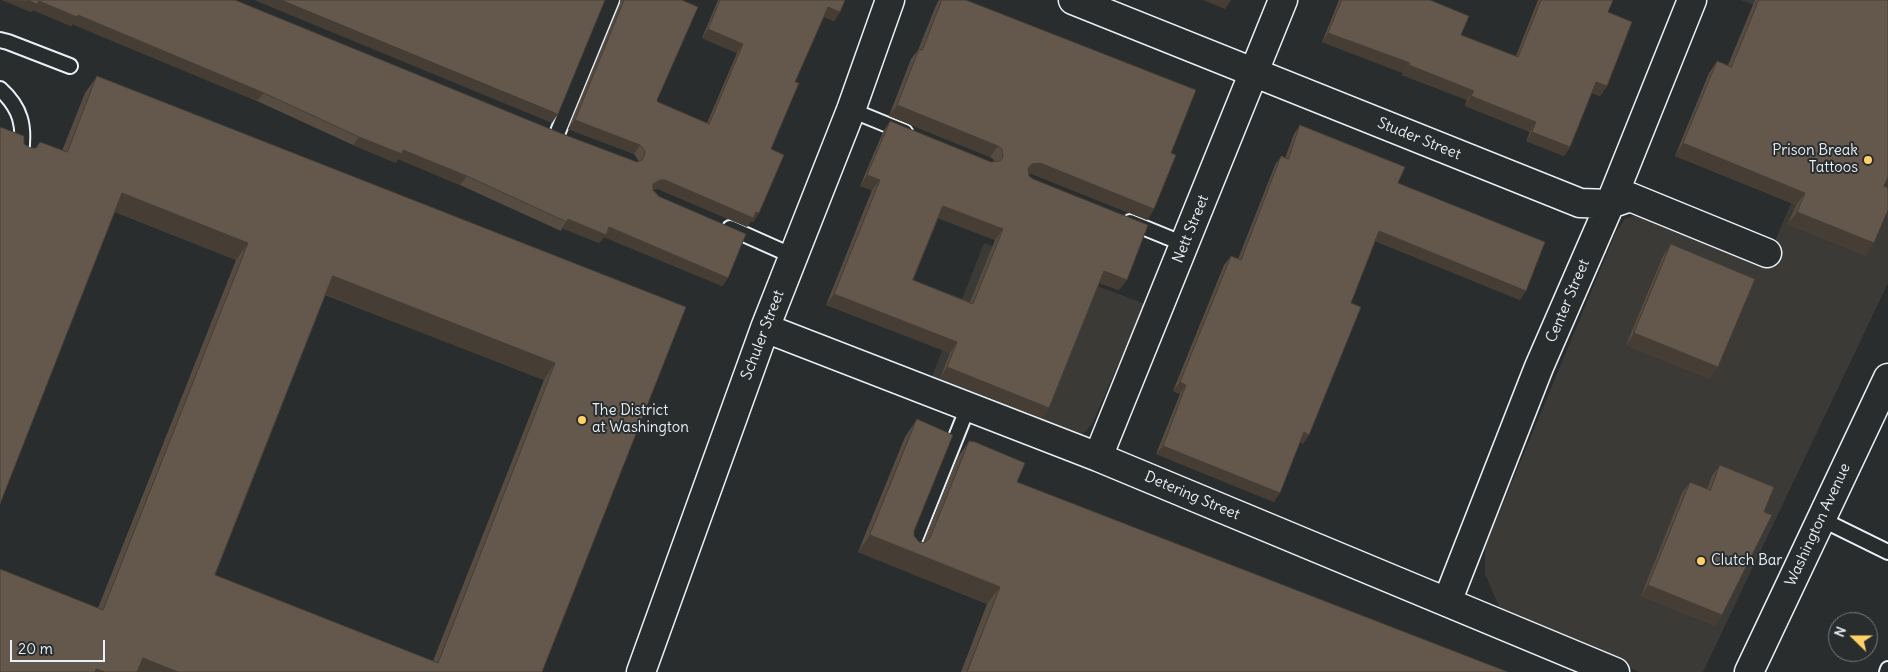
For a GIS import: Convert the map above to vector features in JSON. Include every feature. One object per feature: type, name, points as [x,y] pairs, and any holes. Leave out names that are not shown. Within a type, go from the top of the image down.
[{"type":"street","name":"Schuler Street","points":[[641,672],[765,328],[851,110],[890,0]]},
{"type":"street","name":"Studer Street","points":[[1073,0],[1580,204],[1610,204],[1630,197],[1767,253]]},
{"type":"street","name":"Nett Street","points":[[1098,457],[1283,0]]},
{"type":"street","name":"Center Street","points":[[1447,602],[1539,367],[1610,204],[1692,0]]},
{"type":"street","name":"Detering Street","points":[[765,328],[1098,457],[1616,672]]},
{"type":"street","name":"Washington Avenue","points":[[1749,672],[1888,378]]},
{"type":"lane","points":[[557,134],[612,0]]},
{"type":"lane","points":[[0,40],[70,66]]},
{"type":"lane","points":[[0,89],[17,110],[21,122],[24,135],[20,156]]},
{"type":"lane","points":[[851,110],[914,136]]},
{"type":"lane","points":[[1120,219],[1184,244]]},
{"type":"lane","points":[[716,223],[793,256]]},
{"type":"lane","points":[[910,552],[968,407]]},
{"type":"lane","points":[[1820,519],[1888,552]]},
{"type":"shaded area","points":[[1741,0],[1888,0],[1888,283],[1703,672],[1640,672],[1513,621],[1502,613],[1485,574],[1485,547],[1616,232],[1625,219],[1640,214],[1765,265],[1857,46]]},
{"type":"shaded area","points":[[984,243],[1145,304],[1092,424],[1080,435],[1072,434],[931,379]]},
{"type":"building","points":[[28,0],[235,0],[560,133],[637,162],[642,160],[645,151],[640,145],[575,120],[624,0],[682,0],[698,7],[657,100],[709,124],[743,44],[708,29],[720,0],[845,0],[840,12],[828,7],[795,82],[799,83],[771,149],[784,155],[759,213],[756,212],[753,218],[665,180],[660,180],[653,184],[653,190],[658,196],[746,234],[728,278],[609,227],[606,235],[568,219],[567,222],[467,176],[403,150],[402,154],[359,137],[264,93],[78,15],[77,17],[39,1],[37,4]]},
{"type":"building","points":[[281,0],[605,0],[558,114]]},
{"type":"building","points":[[942,0],[966,0],[1196,90],[1171,153],[1176,155],[1154,209],[1040,163],[1032,164],[1028,168],[1029,176],[1033,179],[1148,225],[1127,280],[1104,271],[1049,408],[947,367],[957,342],[834,294],[880,180],[867,175],[890,121],[991,162],[1000,161],[1003,157],[1002,149],[998,146],[897,105],[919,49],[922,50]],"holes":[[[943,206],[1003,229],[973,304],[913,280]]]},
{"type":"building","points":[[1342,0],[1430,0],[1469,16],[1461,35],[1518,57],[1541,0],[1613,0],[1608,12],[1632,22],[1607,86],[1596,82],[1570,147],[1532,132],[1536,122],[1471,96],[1474,91],[1409,65],[1410,63],[1328,33]]},
{"type":"building","points":[[1759,0],[1888,0],[1888,177],[1884,186],[1888,188],[1888,210],[1874,243],[1797,212],[1805,193],[1683,143],[1717,61],[1731,67]]},
{"type":"building","name":"The District at Washington","points":[[97,76],[686,307],[542,672],[178,672],[143,658],[137,672],[105,672],[96,669],[95,672],[0,672],[0,569],[103,610],[248,243],[122,193],[0,504],[0,127],[24,136],[24,144],[30,148],[36,148],[40,142],[67,152]],"holes":[[[333,276],[555,363],[438,663],[215,575]]]},
{"type":"building","points":[[1300,125],[1405,167],[1398,183],[1545,242],[1526,291],[1379,231],[1351,303],[1361,307],[1309,435],[1304,432],[1280,493],[1163,446],[1186,385],[1180,382],[1231,256],[1241,260],[1281,156],[1288,159]]},
{"type":"building","points":[[1671,244],[1755,279],[1718,367],[1634,333]]},
{"type":"building","points":[[917,419],[953,435],[914,531],[914,536],[919,542],[924,543],[930,538],[969,441],[975,442],[1025,463],[1017,482],[1508,672],[967,672],[1000,587],[870,535]]},
{"type":"building","name":"Clutch Bar","points":[[1720,465],[1774,487],[1764,512],[1772,515],[1722,615],[1648,585],[1690,482],[1710,490]]},
{"type":"place","name":"Prison Break Tattoos","points":[[1868,160]]},
{"type":"place","name":"The District at Washington","points":[[582,420]]},
{"type":"place","name":"Clutch Bar","points":[[1701,561]]}]
